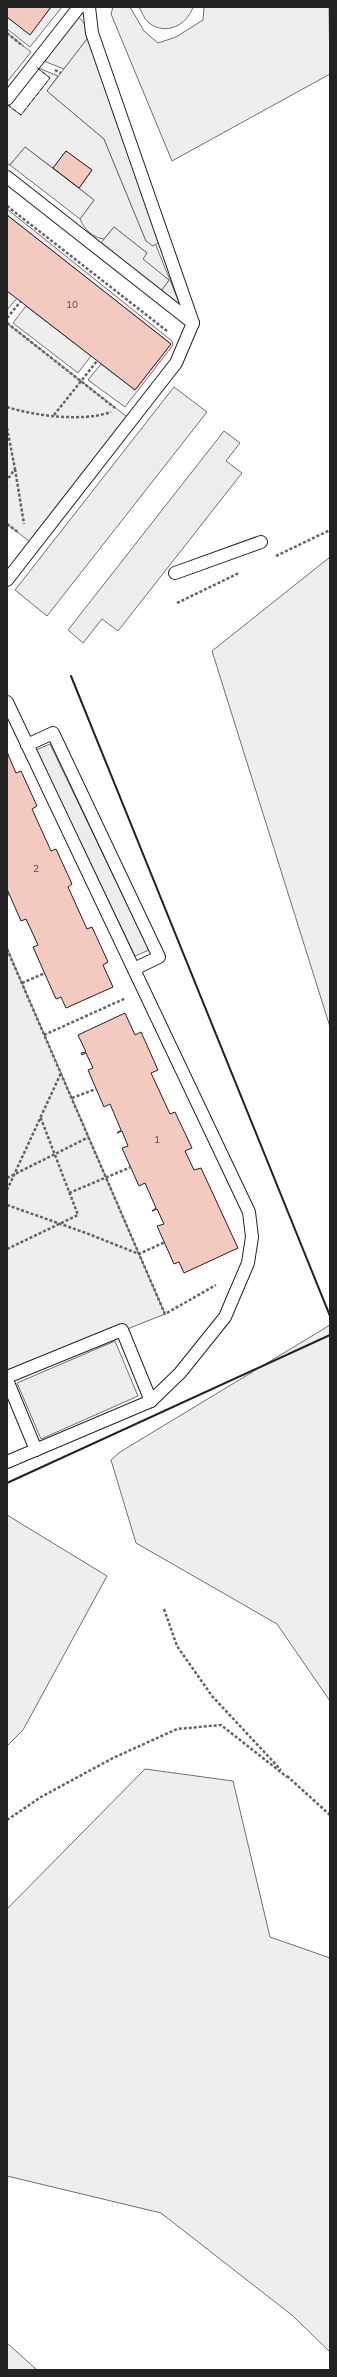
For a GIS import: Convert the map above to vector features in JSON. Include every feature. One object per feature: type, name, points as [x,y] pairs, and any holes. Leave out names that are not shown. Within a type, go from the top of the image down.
[{"type":"lane","points":[[7,99],[79,7]]},
{"type":"lane","points":[[7,580],[176,364],[193,323],[92,33],[89,7]]},
{"type":"lane","points":[[7,177],[193,323]]},
{"type":"lane","points":[[175,573],[261,542]]},
{"type":"lane","points":[[7,702],[249,1212],[252,1237],[245,1270],[225,1317],[180,1373],[151,1401],[7,1462]]},
{"type":"lane","points":[[27,745],[53,733],[159,957],[134,969]]},
{"type":"lane","points":[[7,1377],[122,1330],[151,1401]]},
{"type":"lane","points":[[7,1380],[36,1450]]},
{"type":"path","points":[[7,206],[171,334]]},
{"type":"path","points":[[7,318],[21,301]]},
{"type":"path","points":[[7,323],[118,410],[107,414],[54,416],[20,411],[7,407]]},
{"type":"path","points":[[54,416],[97,361]]},
{"type":"path","points":[[7,428],[25,531]]},
{"type":"path","points":[[7,480],[15,469]]},
{"type":"path","points":[[7,949],[165,1314],[245,1270]]},
{"type":"path","points":[[22,983],[45,973]]},
{"type":"path","points":[[44,1035],[144,990]]},
{"type":"path","points":[[7,1190],[60,1073]]},
{"type":"path","points":[[72,1098],[96,1089]]},
{"type":"path","points":[[7,1250],[78,1215],[40,1116]]},
{"type":"path","points":[[7,1178],[89,1137]]},
{"type":"path","points":[[70,1193],[131,1167]]},
{"type":"path","points":[[7,1205],[59,1225],[86,1233],[139,1254],[165,1242]]},
{"type":"path","points":[[164,1609],[177,1646],[212,1696],[287,1777]]},
{"type":"path","points":[[7,1820],[41,1797],[113,1758],[177,1730],[222,1726],[287,1777],[330,1815]]},
{"type":"shaded area","points":[[51,7],[62,7],[30,47],[7,29],[7,17],[30,34]]},
{"type":"shaded area","points":[[113,7],[130,7],[144,31],[158,43],[176,37],[203,20],[204,7],[329,7],[330,74],[172,161],[111,14]]},
{"type":"shaded area","points":[[139,7],[193,7],[186,19],[181,23],[175,27],[162,29],[149,23]]},
{"type":"shaded area","points":[[78,16],[84,23],[90,35],[64,69],[41,60]]},
{"type":"shaded area","points":[[7,33],[31,52],[7,82]]},
{"type":"shaded area","points":[[90,35],[163,240],[153,246],[146,241],[104,139],[47,91]]},
{"type":"shaded area","points":[[36,67],[58,76],[47,91],[104,139],[146,241],[155,243],[180,305],[161,291],[169,280],[142,259],[147,253],[114,227],[104,239],[96,237],[84,226],[80,219],[94,200],[79,188],[92,170],[66,151],[53,168],[25,147],[10,165],[7,164],[7,105],[21,115],[50,78]]},
{"type":"shaded area","points":[[25,147],[94,200],[80,219],[10,165]]},
{"type":"shaded area","points":[[7,209],[172,341],[173,345],[125,407],[88,380],[101,364],[135,390],[171,344],[7,215]]},
{"type":"shaded area","points":[[114,227],[147,253],[143,259],[169,280],[161,291],[100,244]]},
{"type":"shaded area","points":[[7,291],[17,298],[7,310]]},
{"type":"shaded area","points":[[26,306],[91,356],[78,373],[13,323]]},
{"type":"shaded area","points":[[7,323],[131,420],[34,545],[7,524]]},
{"type":"shaded area","points":[[174,387],[207,412],[47,616],[15,590]]},
{"type":"shaded area","points":[[224,431],[240,443],[226,461],[242,473],[118,631],[102,619],[83,643],[68,630]]},
{"type":"shaded area","points":[[330,557],[330,1027],[212,651]]},
{"type":"shaded area","points":[[50,744],[149,950],[135,956],[36,750]]},
{"type":"shaded area","points":[[7,948],[165,1314],[7,1377]]},
{"type":"shaded area","points":[[330,1325],[330,1701],[277,1624],[136,1543],[111,1460],[120,1452]]},
{"type":"shaded area","points":[[115,1341],[138,1396],[41,1439],[17,1383]]},
{"type":"shaded area","points":[[7,1515],[107,1576],[23,1730],[7,1746]]},
{"type":"shaded area","points":[[145,1769],[233,1781],[270,1937],[330,1958],[330,2352],[293,2316],[161,2213],[7,2176],[7,1909]]},
{"type":"shaded area","points":[[7,2343],[37,2370],[7,2370]]},
{"type":"building","points":[[7,7],[51,7],[30,35],[7,17]]},
{"type":"building","points":[[66,151],[92,170],[79,188],[53,168]]},
{"type":"building","points":[[7,215],[171,344],[135,390],[7,291]]},
{"type":"building","points":[[7,752],[16,773],[21,771],[37,806],[32,809],[51,851],[56,849],[72,884],[68,887],[87,929],[92,927],[108,962],[103,965],[113,987],[66,1008],[61,997],[56,999],[33,947],[38,945],[26,919],[21,921],[7,889]]},
{"type":"building","points":[[125,1013],[135,1035],[141,1032],[158,1070],[151,1073],[170,1114],[175,1112],[192,1148],[185,1151],[194,1170],[201,1168],[238,1248],[184,1273],[179,1262],[174,1264],[157,1226],[164,1224],[157,1209],[152,1211],[156,1208],[145,1183],[139,1186],[122,1148],[128,1146],[122,1131],[117,1133],[121,1130],[110,1104],[104,1107],[88,1070],[93,1068],[86,1053],[82,1055],[81,1053],[86,1052],[78,1035]]},
{"type":"fence","points":[[7,104],[21,115],[50,78],[35,66]]},
{"type":"wall","points":[[71,676],[330,1316]]},
{"type":"wall","points":[[7,1483],[330,1335]]}]
